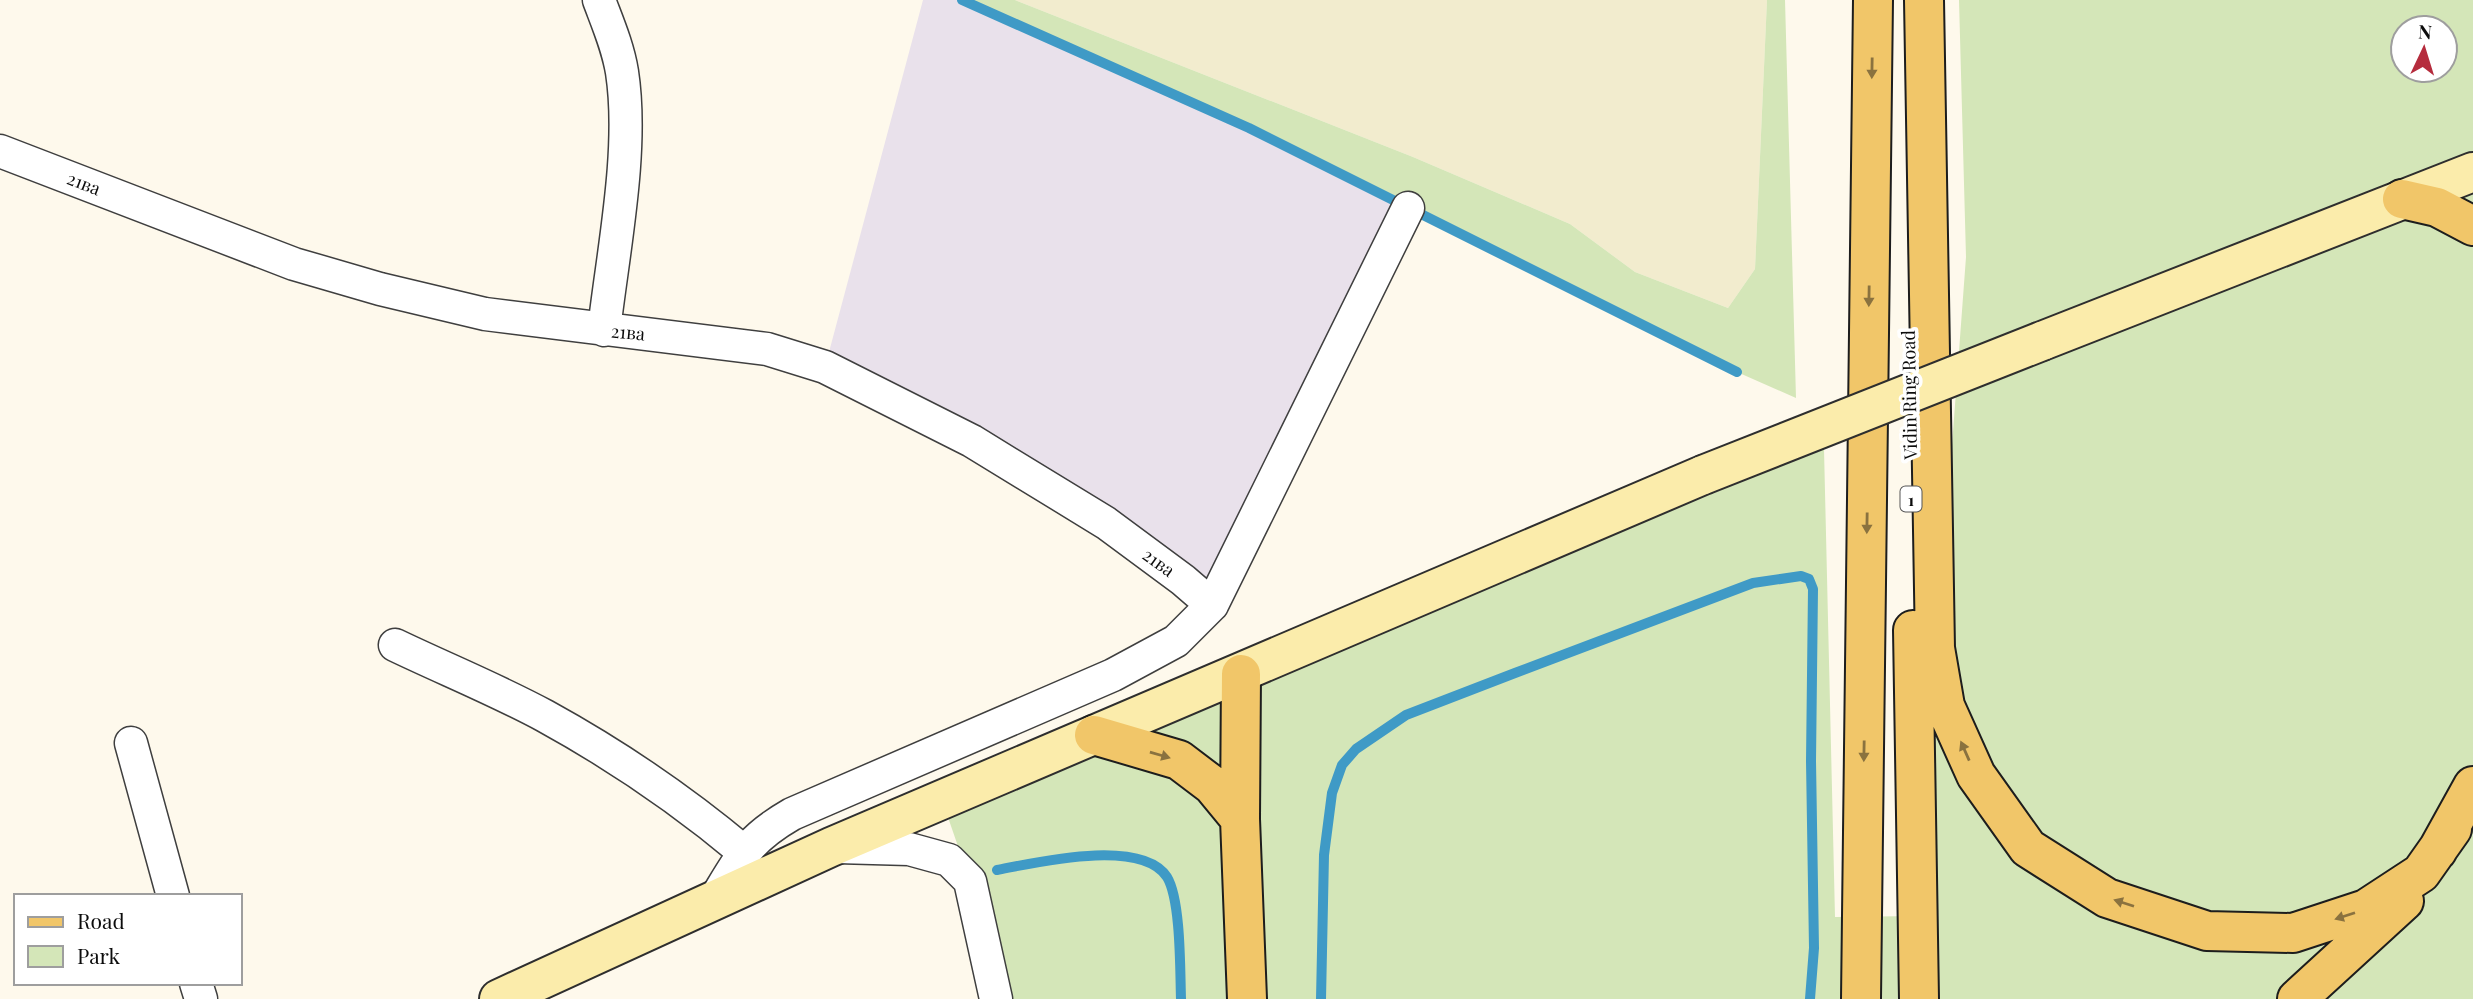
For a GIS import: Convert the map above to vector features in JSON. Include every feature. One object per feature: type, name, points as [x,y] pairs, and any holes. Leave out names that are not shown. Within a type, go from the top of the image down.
[{"type":"main road","points":[[1861,999],[1873,0]]},
{"type":"main road","name":"Vidin Ring Road","points":[[1903,0],[1919,999]]},
{"type":"main road","points":[[1924,0],[1935,648],[1945,706],[1976,775],[2028,848],[2107,898],[2207,931],[2293,933],[2366,909],[2421,873],[2452,829]]},
{"type":"main road","points":[[499,999],[831,847],[1703,475],[2473,172]]},
{"type":"main road","points":[[2402,199],[2437,207],[2473,226]]},
{"type":"main road","points":[[1241,674],[1240,819],[1247,999]]},
{"type":"main road","points":[[1094,735],[1179,760],[1212,785],[1240,819]]},
{"type":"main road","points":[[2297,999],[2404,900],[2452,829],[2473,786]]},
{"type":"street","points":[[599,0],[620,63],[625,119],[604,330]]},
{"type":"street","name":"21ва","points":[[0,151],[294,264],[485,314],[767,349],[825,367],[972,441],[1106,523],[1212,605]]},
{"type":"street","points":[[713,901],[744,852],[761,832],[792,814],[1113,675],[1175,641],[1212,605],[1408,208]]},
{"type":"street","points":[[395,645],[543,715],[607,752],[690,807],[744,852]]},
{"type":"street","points":[[131,743],[172,894]]},
{"type":"street","points":[[831,847],[909,849],[949,860],[970,881],[996,999]]},
{"type":"shaded area","points":[[923,0],[962,0],[1249,128],[1408,208],[1212,605],[825,367]]},
{"type":"shaded area","points":[[1015,0],[1767,0],[1755,269],[1728,308],[1635,272],[1570,224],[1413,157]]},
{"type":"green space","points":[[962,0],[1015,0],[1413,157],[1570,224],[1635,272],[1728,308],[1755,269],[1767,0],[1785,0],[1796,398],[1737,372],[1249,128]]},
{"type":"green space","points":[[1959,0],[2473,0],[2473,999],[996,999],[970,881],[942,800],[1798,438],[1824,449],[1835,917],[1917,916],[1966,257]]},
{"type":"waterway","points":[[962,0],[1249,128],[1737,372]]},
{"type":"waterway","points":[[1321,999],[1324,855],[1332,793],[1342,765],[1356,749],[1406,715],[1753,583],[1801,576],[1809,579],[1813,589],[1811,761],[1814,948],[1810,999]]},
{"type":"waterway","points":[[997,870],[1060,859],[1112,855],[1135,858],[1154,865],[1167,877],[1175,902],[1181,999]]}]
